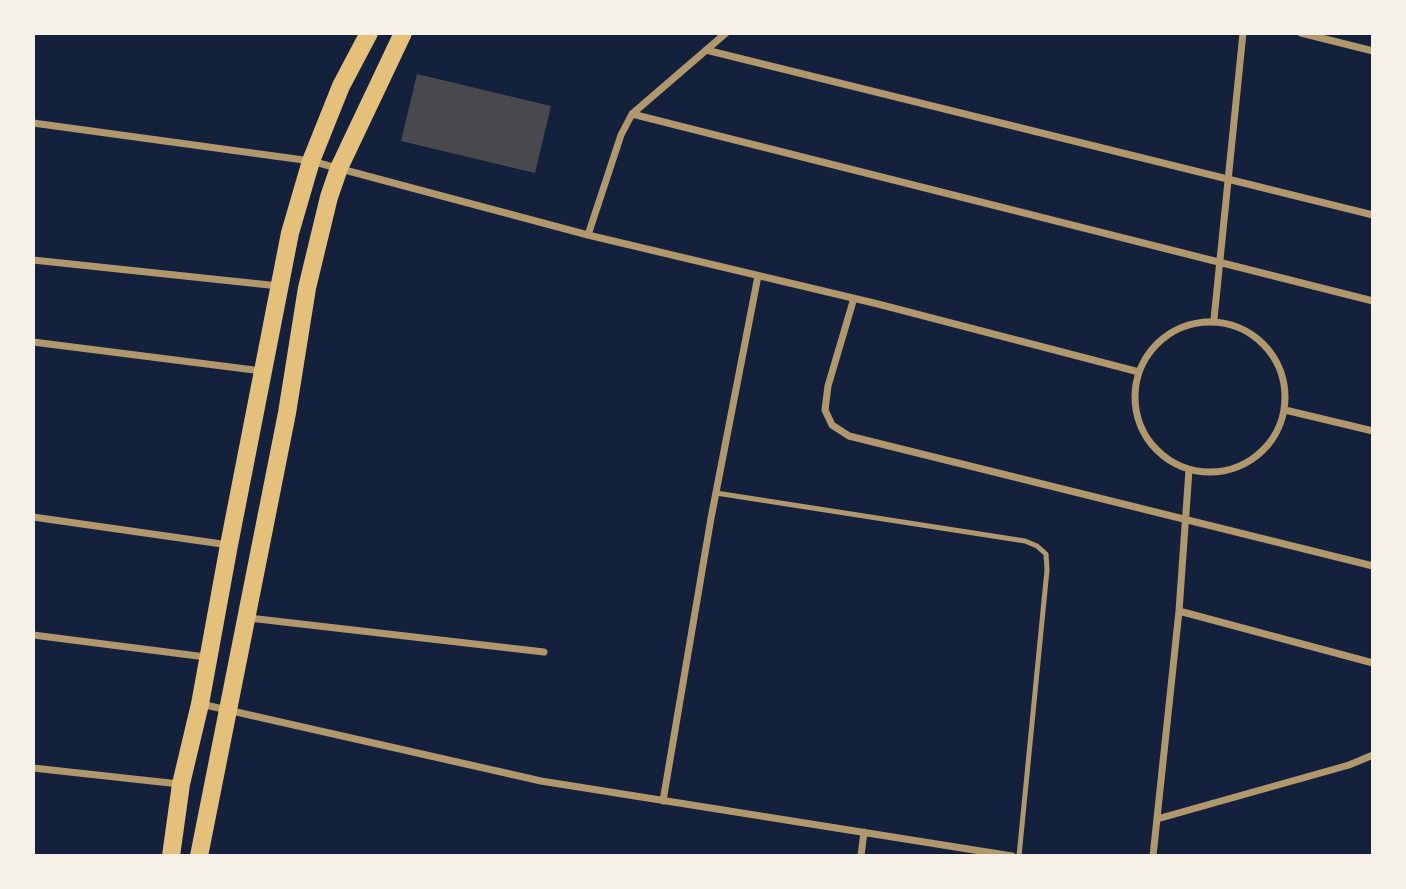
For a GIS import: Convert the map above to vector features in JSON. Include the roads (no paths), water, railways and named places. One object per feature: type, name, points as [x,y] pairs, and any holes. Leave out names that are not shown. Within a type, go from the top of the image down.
[{"type":"main road","points":[[369,34],[341,86],[311,160],[290,233],[200,704],[181,784],[173,850],[200,853],[226,710],[287,412],[307,288],[329,197],[339,168],[403,33]]},
{"type":"street","points":[[362,33],[369,34]]},
{"type":"street","points":[[587,235],[621,135],[632,114],[726,33]]},
{"type":"street","points":[[1214,319],[1243,33]]},
{"type":"street","points":[[1301,33],[1373,51]]},
{"type":"street","points":[[706,50],[1373,215]]},
{"type":"street","points":[[632,114],[1373,301]]},
{"type":"street","points":[[33,123],[311,160],[587,235],[854,298],[1139,372]]},
{"type":"street","points":[[33,260],[280,286]]},
{"type":"street","points":[[663,801],[716,493],[758,276]]},
{"type":"street","points":[[854,298],[828,386],[825,410],[832,425],[849,436],[1373,566]]},
{"type":"street","points":[[1214,319],[1240,327],[1261,340],[1277,360],[1285,385],[1285,410],[1276,434],[1260,454],[1239,467],[1214,473],[1189,470],[1166,459],[1149,442],[1138,420],[1135,396],[1139,372],[1151,350],[1169,333],[1191,323],[1214,319]]},
{"type":"street","points":[[33,342],[263,371]]},
{"type":"street","points":[[1285,410],[1373,431]]},
{"type":"street","points":[[1153,856],[1179,611],[1189,470]]},
{"type":"street","points":[[33,517],[229,545]]},
{"type":"street","points":[[1179,611],[1373,663]]},
{"type":"street","points":[[245,618],[544,652]]},
{"type":"street","points":[[33,635],[209,657]]},
{"type":"street","points":[[200,704],[541,780],[1012,856]]},
{"type":"street","points":[[1157,818],[1349,765],[1373,755]]},
{"type":"street","points":[[33,768],[181,784]]},
{"type":"street","points":[[861,856],[864,832]]},
{"type":"lane","points":[[716,493],[1025,541],[1037,546],[1045,554],[1046,570],[1019,856]]}]
